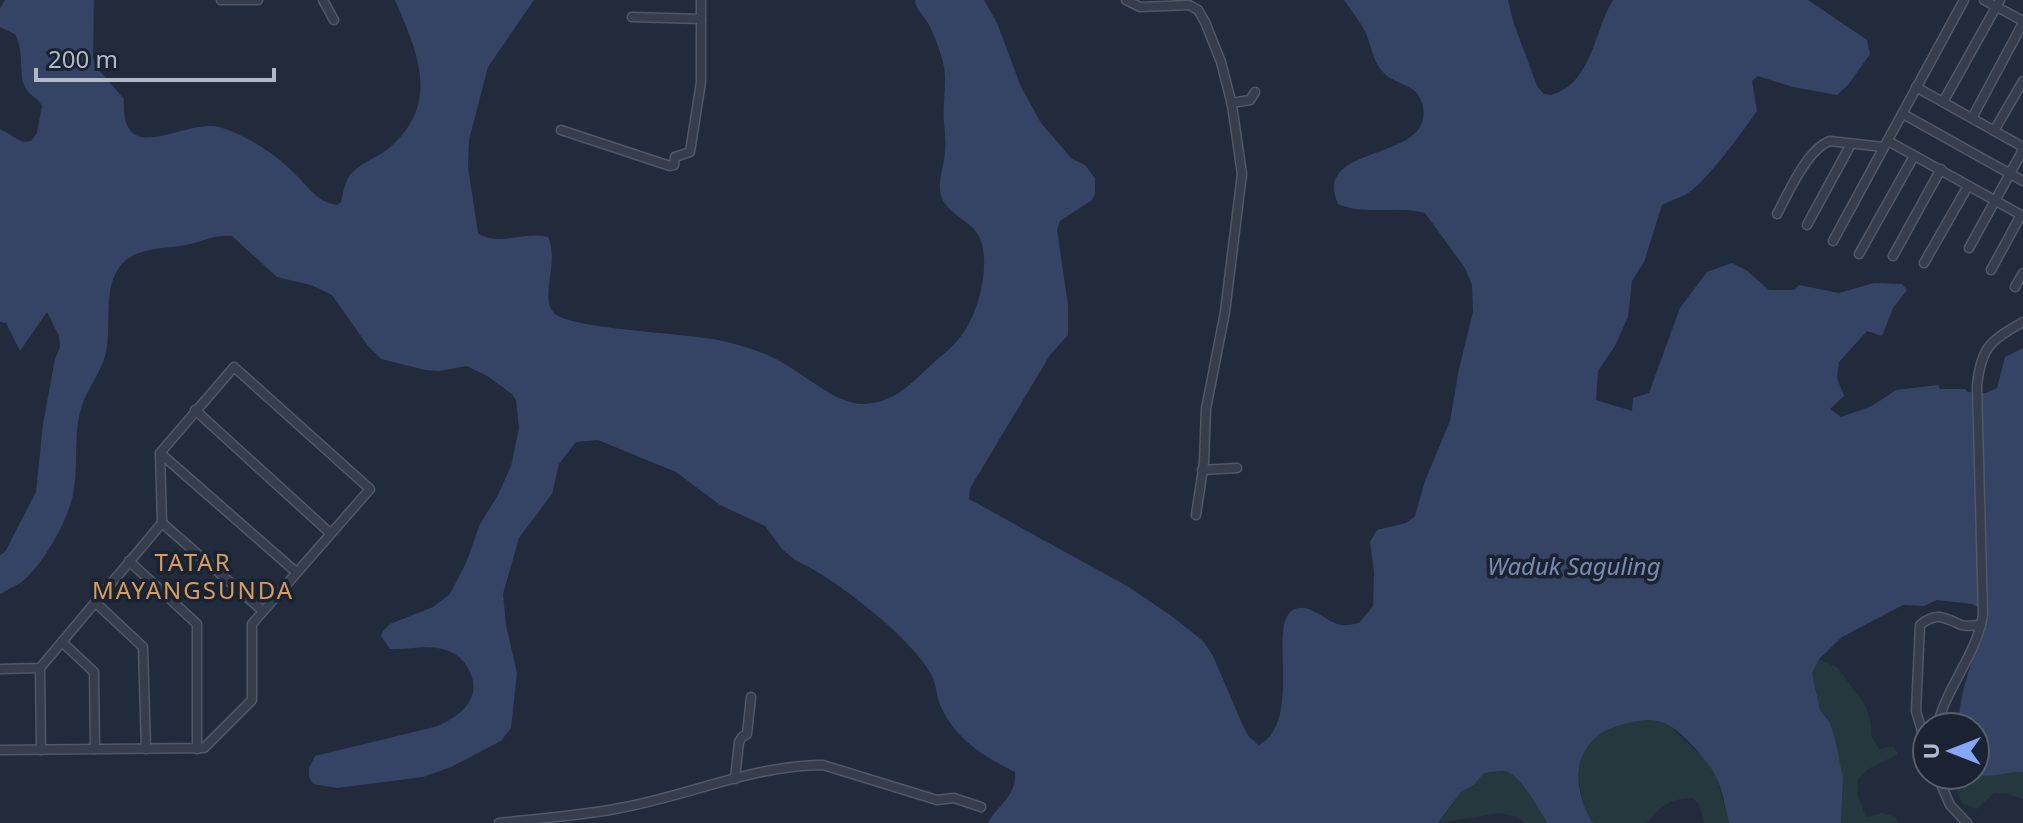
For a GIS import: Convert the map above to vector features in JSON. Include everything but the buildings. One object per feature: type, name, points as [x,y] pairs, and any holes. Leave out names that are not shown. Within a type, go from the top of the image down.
[{"type":"street","points":[[221,0],[258,0]]},
{"type":"street","points":[[323,0],[334,20]]},
{"type":"street","points":[[561,130],[674,165],[675,157],[690,151],[701,82],[701,0]]},
{"type":"street","points":[[1126,0],[1140,7],[1189,2],[1198,10],[1221,62],[1242,174],[1225,312],[1206,409],[1196,515]]},
{"type":"street","points":[[1833,241],[1964,0]]},
{"type":"street","points":[[1972,118],[2023,22],[1998,3],[1984,0]]},
{"type":"street","points":[[1943,102],[1998,3]]},
{"type":"street","points":[[632,17],[701,19]]},
{"type":"street","points":[[1994,131],[2023,81]]},
{"type":"street","points":[[1916,87],[2023,148],[1969,248]]},
{"type":"street","points":[[1231,103],[1250,100],[1255,92]]},
{"type":"street","points":[[1903,114],[2023,181]]},
{"type":"street","points":[[1777,214],[1808,159],[1823,144],[1830,141],[1886,144],[1941,169],[2022,216],[1991,270]]},
{"type":"street","points":[[1807,225],[1851,144]]},
{"type":"street","points":[[1859,254],[1914,156]]},
{"type":"street","points":[[1893,256],[1941,169]]},
{"type":"street","points":[[1924,263],[1968,186]]},
{"type":"street","points":[[2015,287],[2023,273]]},
{"type":"street","points":[[1941,711],[1976,643],[1982,620],[1977,390],[1981,357],[1985,348],[2000,335],[2023,322]]},
{"type":"street","points":[[0,750],[41,750],[95,749],[197,749],[204,748],[252,700],[252,624],[370,489],[234,367],[160,453],[162,523],[40,668],[41,750]]},
{"type":"street","points":[[195,410],[330,533]]},
{"type":"street","points":[[160,453],[296,572]]},
{"type":"street","points":[[1202,470],[1237,468]]},
{"type":"street","points":[[162,523],[263,611]]},
{"type":"street","points":[[129,561],[197,624],[197,749]]},
{"type":"street","points":[[95,602],[143,647],[146,749]]},
{"type":"street","points":[[1916,711],[1920,625],[1940,615],[1962,626],[1982,620]]},
{"type":"street","points":[[62,642],[94,672],[95,749]]},
{"type":"street","points":[[0,669],[40,668]]},
{"type":"street","points":[[735,779],[739,742],[747,734],[751,697]]},
{"type":"street","points":[[499,823],[620,808],[774,769],[823,765],[937,800],[954,798],[981,807]]},
{"type":"street","points":[[1944,791],[1950,805],[1967,823]]},
{"type":"green space","points":[[1819,659],[1838,668],[1866,707],[1872,738],[1879,749],[1893,746],[1898,754],[1868,769],[1858,779],[1858,796],[1866,817],[1882,813],[1896,817],[1897,823],[1841,823],[1830,723],[1820,710],[1812,673]]},
{"type":"green space","points":[[1643,718],[1667,724],[1706,760],[1717,778],[1729,823],[1704,823],[1699,804],[1693,798],[1667,804],[1647,823],[1593,823],[1579,785],[1581,759],[1586,747],[1606,729]]},
{"type":"green space","points":[[1506,771],[1525,786],[1547,823],[1525,823],[1517,817],[1501,813],[1439,823],[1461,792],[1474,785],[1484,773]]},
{"type":"green space","points":[[2023,772],[2023,799],[1994,793],[1977,809],[1962,803],[1957,791],[1991,791],[1991,774]]},
{"type":"water","name":"Waduk Saguling","points":[[5,0],[94,0],[93,58],[98,69],[124,99],[125,121],[132,132],[143,137],[157,137],[205,126],[228,130],[268,151],[318,197],[337,205],[353,172],[389,148],[415,114],[420,96],[417,59],[395,0],[534,0],[488,67],[469,140],[468,167],[478,233],[494,239],[548,237],[552,258],[548,298],[554,313],[565,319],[742,346],[777,359],[843,400],[864,404],[893,396],[916,379],[958,340],[977,304],[984,267],[982,244],[973,228],[952,212],[942,198],[944,70],[932,32],[915,2],[984,0],[997,23],[1021,87],[1041,123],[1072,159],[1085,165],[1095,178],[1095,194],[1092,200],[1060,221],[1057,230],[1068,305],[1068,335],[1050,355],[970,488],[969,499],[1127,586],[1204,642],[1243,726],[1249,737],[1259,745],[1273,732],[1280,715],[1283,631],[1287,617],[1295,609],[1301,608],[1347,625],[1359,623],[1373,606],[1374,572],[1370,542],[1377,530],[1406,523],[1415,516],[1425,481],[1450,421],[1473,312],[1472,285],[1465,268],[1425,213],[1348,208],[1338,204],[1334,184],[1342,170],[1357,160],[1412,136],[1422,122],[1419,96],[1381,69],[1365,31],[1344,0],[1508,0],[1537,86],[1544,94],[1551,95],[1565,89],[1584,68],[1613,0],[1808,0],[1867,40],[1870,54],[1837,95],[1793,87],[1758,76],[1752,81],[1757,111],[1743,131],[1693,189],[1662,205],[1644,262],[1632,281],[1628,317],[1615,346],[1598,371],[1596,400],[1632,411],[1633,398],[1649,393],[1680,308],[1707,272],[1732,263],[1746,270],[1769,290],[1794,290],[1799,285],[1839,293],[1874,283],[1902,284],[1907,290],[1893,308],[1882,336],[1867,331],[1839,362],[1837,378],[1844,396],[1830,409],[1841,417],[1872,406],[1896,390],[1938,385],[1940,389],[1986,393],[1997,388],[2005,357],[2023,348],[2023,772],[1991,776],[1991,711],[1960,711],[1986,612],[1972,604],[1937,600],[1924,606],[1903,605],[1842,637],[1819,659],[1812,673],[1820,710],[1830,723],[1835,739],[1843,778],[1841,823],[1729,823],[1720,786],[1706,762],[1670,726],[1646,720],[1610,729],[1596,737],[1586,748],[1578,776],[1585,807],[1593,823],[1547,823],[1523,785],[1505,771],[1484,773],[1474,785],[1461,792],[1438,823],[988,823],[1010,794],[1015,772],[983,754],[956,730],[940,705],[931,674],[907,643],[849,594],[795,560],[782,549],[765,526],[720,505],[676,472],[598,440],[576,442],[559,464],[552,494],[519,538],[503,594],[506,625],[517,673],[511,728],[501,741],[451,767],[423,777],[337,788],[313,784],[309,768],[315,756],[438,726],[455,717],[472,697],[473,680],[457,655],[432,647],[390,649],[381,636],[390,624],[433,607],[450,594],[466,563],[480,524],[511,466],[519,428],[516,400],[487,376],[467,366],[425,370],[381,359],[368,346],[332,295],[311,285],[277,277],[232,236],[139,253],[126,260],[113,278],[107,347],[103,363],[81,409],[75,483],[67,515],[33,570],[20,583],[0,594],[0,555],[5,552],[36,492],[43,424],[60,347],[59,336],[47,312],[20,351],[6,323],[0,322],[0,129],[23,142],[31,141],[37,133],[42,106],[25,87],[20,48],[15,34],[0,27],[0,8]]},
{"type":"district","name":"TATAR MAYANGSUNDA","points":[[193,577]]}]
